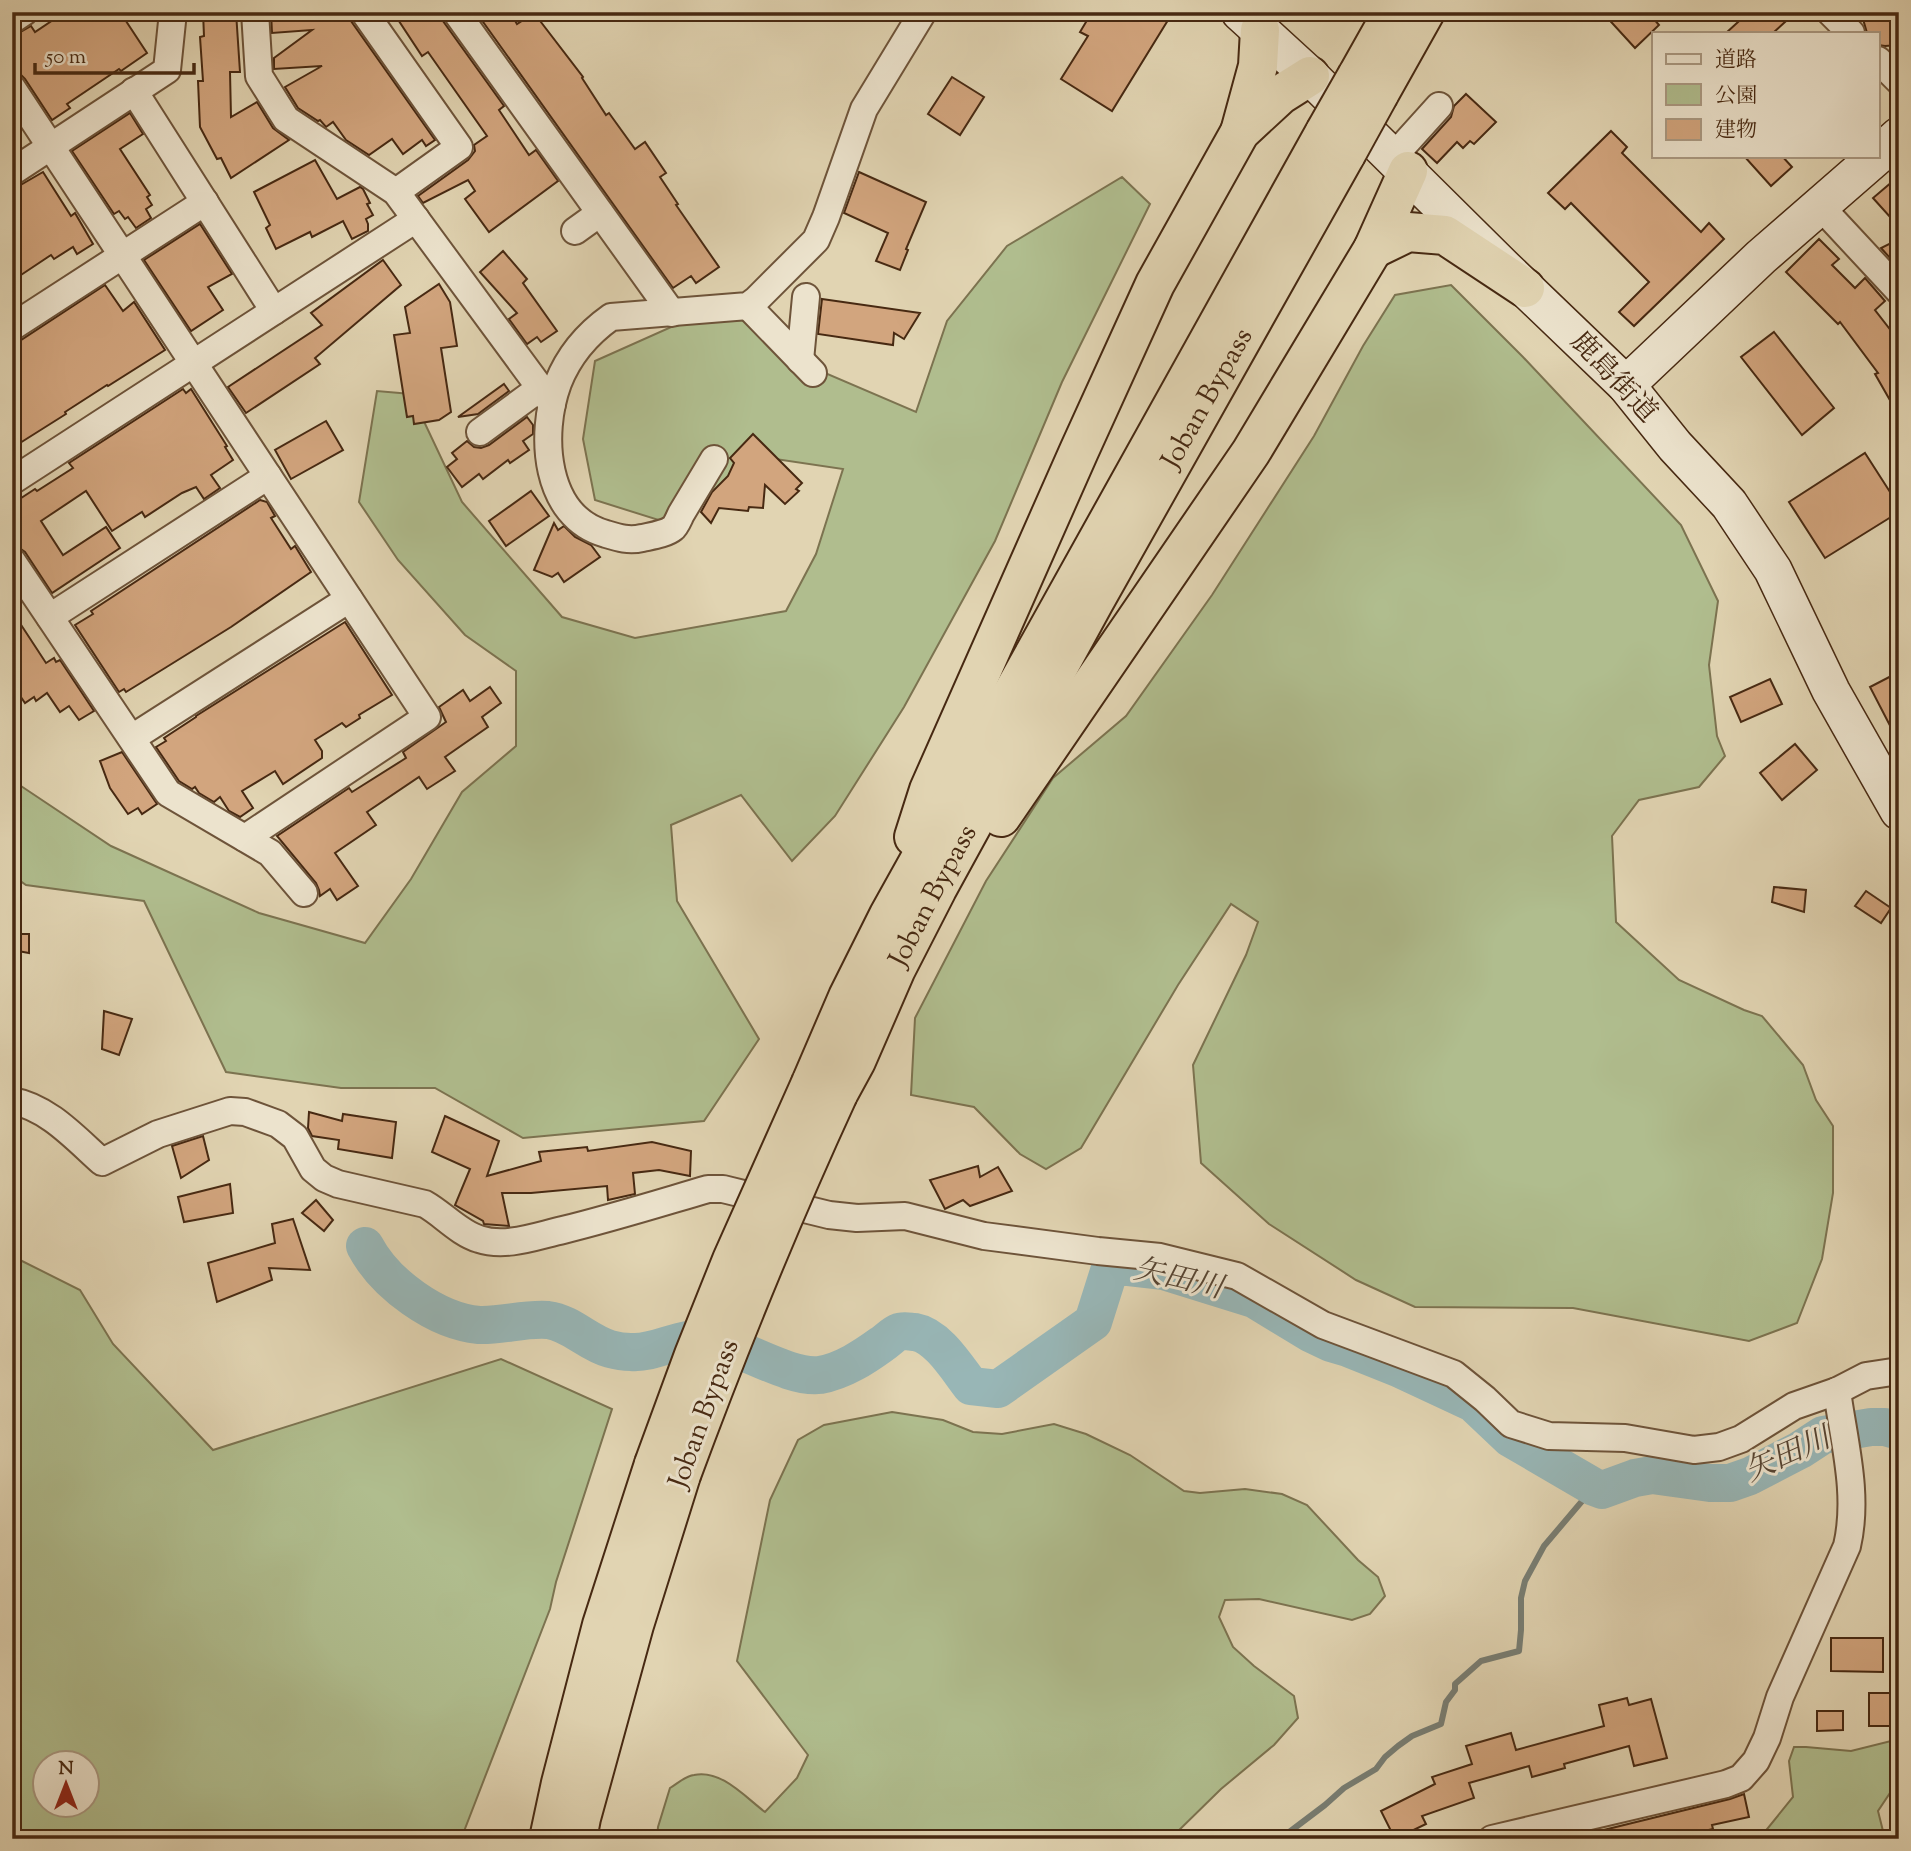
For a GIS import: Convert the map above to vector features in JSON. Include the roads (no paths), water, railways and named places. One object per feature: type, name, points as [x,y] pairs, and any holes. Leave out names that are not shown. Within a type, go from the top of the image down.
[{"type":"highway","name":"Joban Bypass","points":[[1368,85],[1393,12]]},
{"type":"highway","name":"Joban Bypass","points":[[825,1089],[856,1061],[896,969],[937,889],[1094,602],[1368,85],[1425,12]]},
{"type":"highway","points":[[889,915],[929,790],[1079,451],[1155,284],[1240,132],[1258,66],[1250,21]]},
{"type":"highway","points":[[1240,132],[1280,95],[1310,76]]},
{"type":"highway","name":"Joban Bypass","points":[[549,1839],[561,1783],[618,1625],[667,1470],[694,1355],[732,1261],[825,1089],[848,997],[889,915],[1336,143]]},
{"type":"highway","points":[[856,1061],[911,981],[935,929],[991,832],[1251,452],[1373,249],[1401,164]]},
{"type":"highway","points":[[1373,249],[1408,232],[1445,235],[1525,288]]},
{"type":"highway","name":"Joban Bypass","points":[[577,1839],[618,1625]]},
{"type":"highway","points":[[535,1839],[551,1782],[618,1625]]},
{"type":"highway","points":[[600,1839],[618,1625]]},
{"type":"street","points":[[12,20],[24,12]]},
{"type":"street","points":[[12,172],[167,70],[173,12]]},
{"type":"street","points":[[255,12],[259,76],[286,119],[396,192],[546,396],[549,460],[553,478],[560,498],[576,517],[593,531],[631,540],[654,536],[673,528],[714,459]]},
{"type":"street","points":[[364,12],[458,147],[396,192]]},
{"type":"street","points":[[456,12],[672,313]]},
{"type":"street","points":[[480,432],[546,396],[558,384],[578,346],[611,317],[748,306],[816,240],[864,109],[923,12]]},
{"type":"street","points":[[1830,12],[1850,32]]},
{"type":"street","name":"鹿島街道","points":[[1250,21],[1401,164],[1626,386],[1675,446],[1729,504],[1773,570],[1831,691],[1899,811]]},
{"type":"street","points":[[1880,62],[1899,81]]},
{"type":"street","points":[[12,88],[427,717],[245,838]]},
{"type":"street","points":[[134,91],[274,311]]},
{"type":"street","points":[[1401,164],[1439,106]]},
{"type":"street","points":[[1880,152],[1899,136]]},
{"type":"street","points":[[1626,386],[1761,257],[1874,158]]},
{"type":"street","points":[[12,327],[205,202]]},
{"type":"street","points":[[1820,205],[1899,291]]},
{"type":"street","points":[[575,231],[600,213]]},
{"type":"street","points":[[12,481],[416,219]]},
{"type":"street","points":[[748,306],[806,367],[806,297]]},
{"type":"street","points":[[50,617],[268,476]]},
{"type":"street","points":[[12,561],[168,793],[270,853],[304,893]]},
{"type":"street","points":[[132,738],[349,599]]},
{"type":"street","points":[[12,1101],[30,1105],[52,1119],[102,1162],[158,1134],[230,1111],[258,1115],[278,1124],[295,1137],[313,1169],[324,1178],[338,1184],[425,1204],[476,1239],[491,1242],[518,1241],[708,1189],[723,1189],[829,1215],[877,1218],[905,1216],[994,1238],[1160,1257],[1237,1276],[1323,1325],[1454,1374],[1511,1424],[1549,1436],[1625,1438],[1694,1450],[1719,1447],[1741,1439],[1794,1406],[1837,1391],[1866,1376],[1899,1371]]},
{"type":"street","points":[[1492,1839],[1726,1784],[1741,1778],[1756,1760],[1768,1738],[1780,1697],[1846,1546],[1851,1528],[1852,1505],[1837,1391]]},
{"type":"waterway","name":"矢田川","points":[[365,1246],[385,1274],[413,1298],[463,1322],[488,1325],[548,1320],[564,1325],[602,1346],[626,1352],[641,1352],[689,1340],[709,1340],[808,1375],[820,1375],[845,1367],[897,1333],[915,1332],[939,1346],[971,1386],[998,1389],[1093,1322],[1111,1265],[1164,1271],[1254,1299],[1331,1343],[1398,1368],[1473,1403],[1510,1438],[1602,1490],[1652,1475],[1730,1483],[1750,1476],[1823,1435],[1871,1427],[1899,1431]]},
{"type":"waterway","points":[[1280,1839],[1344,1788],[1376,1769],[1398,1746],[1412,1736],[1441,1724],[1446,1702],[1455,1690],[1455,1684],[1481,1661],[1519,1651],[1521,1598],[1525,1581],[1544,1546],[1594,1487]]}]
